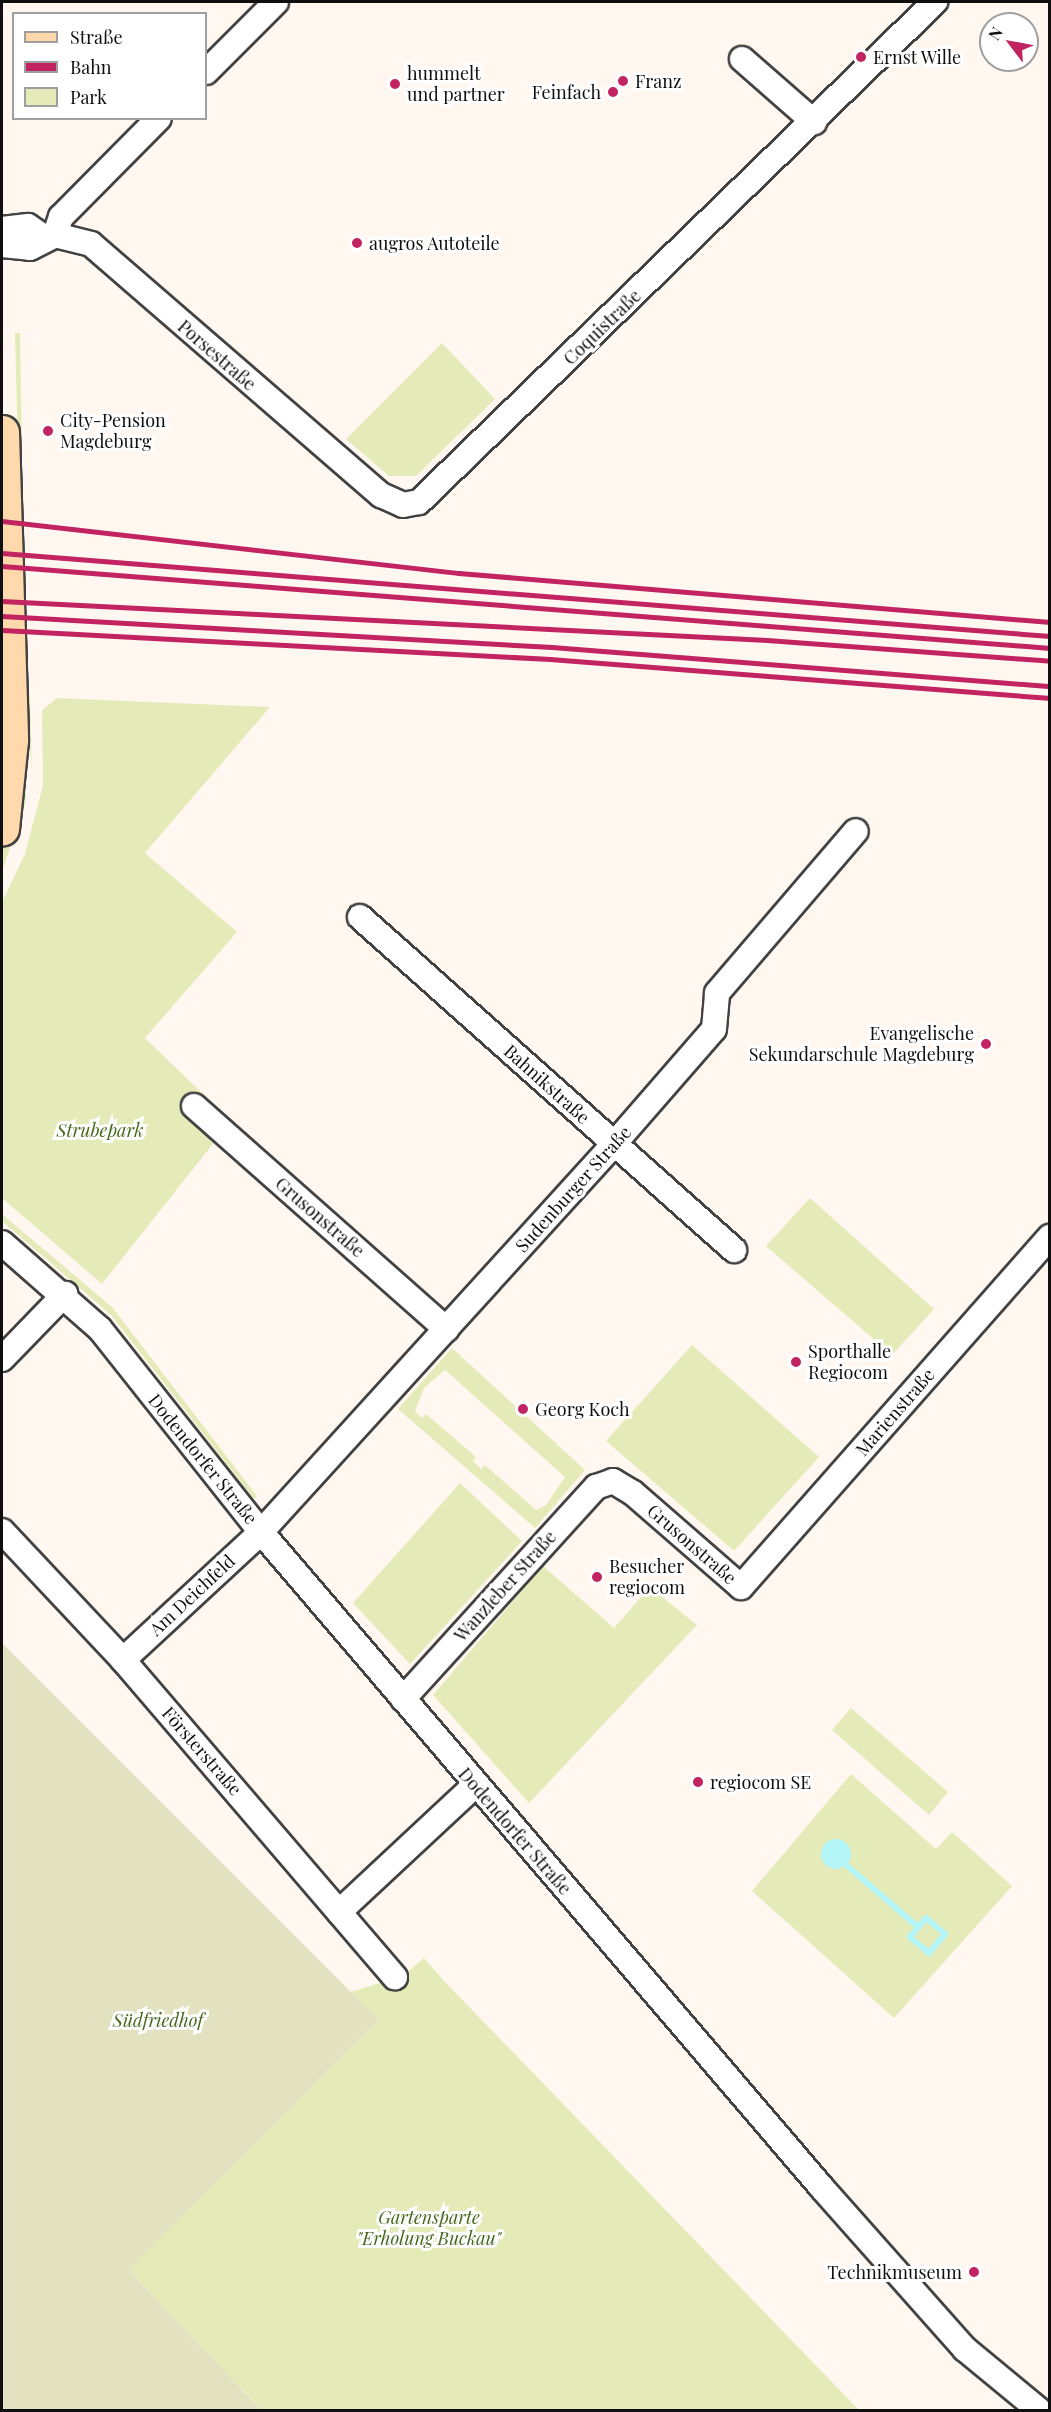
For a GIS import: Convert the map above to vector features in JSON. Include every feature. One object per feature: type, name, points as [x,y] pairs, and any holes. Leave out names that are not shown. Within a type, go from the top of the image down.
[{"type":"main road","points":[[2,432],[11,740],[2,829]]},
{"type":"street","points":[[207,71],[276,2]]},
{"type":"street","name":"Coquistraße","points":[[381,495],[403,505],[427,497],[814,122],[923,6]]},
{"type":"street","points":[[742,59],[814,122]]},
{"type":"street","points":[[2,245],[30,248],[50,236],[61,217],[157,120]]},
{"type":"street","name":"Porsestraße","points":[[2,230],[28,226],[50,236],[92,244],[381,495]]},
{"type":"street","name":"Sudenburger Straße","points":[[261,1532],[614,1144],[714,1029],[717,993],[856,831]]},
{"type":"street","name":"Bahnikstraße","points":[[360,916],[734,1250]]},
{"type":"street","name":"Grusonstraße","points":[[194,1106],[446,1329]]},
{"type":"street","name":"Marienstraße","points":[[741,1587],[1050,1237]]},
{"type":"street","name":"Dodendorfer Straße","points":[[2,1244],[65,1294],[261,1532],[475,1785],[965,2349],[1039,2410]]},
{"type":"street","points":[[2,1359],[65,1294]]},
{"type":"street","name":"Grusonstraße","points":[[613,1481],[633,1492],[741,1587]]},
{"type":"street","name":"Wanzleber Straße","points":[[403,1699],[596,1487],[613,1481]]},
{"type":"street","name":"Försterstraße","points":[[2,1531],[123,1660],[395,1977]]},
{"type":"street","name":"Am Deichfeld","points":[[123,1660],[261,1532]]},
{"type":"street","points":[[339,1912],[475,1785]]},
{"type":"green space","points":[[15,333],[20,333],[22,451],[18,451]]},
{"type":"green space","points":[[442,343],[495,399],[416,476],[389,476],[346,439]]},
{"type":"green space","points":[[30,695],[31,739],[32,769],[25,698]]},
{"type":"green space","name":"Strubepark","points":[[57,698],[270,707],[145,853],[237,932],[145,1038],[231,1121],[102,1284],[2,1198],[2,902],[25,854],[43,785],[42,710]]},
{"type":"green space","points":[[24,766],[26,802],[2,871],[2,847]]},
{"type":"green space","points":[[810,1198],[934,1309],[892,1355],[766,1246]]},
{"type":"green space","points":[[2,1214],[112,1307],[257,1496],[254,1499],[111,1315],[2,1221]]},
{"type":"green space","points":[[692,1345],[819,1457],[734,1551],[606,1441]]},
{"type":"green space","points":[[452,1348],[585,1470],[535,1528],[398,1409]],"holes":[[[445,1370],[565,1477],[546,1505],[536,1510],[485,1465],[481,1469],[473,1461],[476,1457],[426,1414],[422,1418],[415,1411],[424,1388]]]},
{"type":"green space","points":[[460,1483],[522,1541],[410,1664],[353,1603]]},
{"type":"green space","points":[[543,1566],[614,1628],[650,1587],[697,1625],[529,1803],[433,1695]]},
{"type":"green space","name":"Südfriedhof","points":[[2,1643],[379,2020],[128,2269],[261,2410],[2,2410]]},
{"type":"green space","points":[[851,1708],[948,1792],[929,1815],[832,1730]]},
{"type":"green space","points":[[851,1774],[936,1849],[952,1832],[1012,1886],[894,2018],[752,1891]]},
{"type":"green space","name":"Gartensparte \"Erholung Buckau\"","points":[[424,1958],[859,2410],[261,2410],[128,2269],[379,2020],[350,1992],[403,1976]]},
{"type":"water","points":[[836,1839],[847,1843],[851,1854],[847,1865],[836,1869],[825,1865],[821,1854],[825,1843]]},
{"type":"waterway","points":[[845,1864],[918,1927]]},
{"type":"waterway","points":[[926,1918],[945,1934],[929,1953],[910,1937],[926,1918]]},
{"type":"railway","points":[[2,521],[459,573],[1050,622]]},
{"type":"railway","points":[[2,553],[1050,636]]},
{"type":"railway","points":[[2,566],[1050,648]]},
{"type":"railway","points":[[2,601],[767,640],[1050,661]]},
{"type":"railway","points":[[2,616],[552,647],[1050,686]]},
{"type":"railway","points":[[2,630],[550,659],[1050,698]]},
{"type":"place","name":"Ernst Wille","points":[[861,57]]},
{"type":"place","name":"Franz","points":[[623,81]]},
{"type":"place","name":"hummelt und partner","points":[[395,84]]},
{"type":"place","name":"Feinfach","points":[[613,92]]},
{"type":"place","name":"augros Autoteile","points":[[357,243]]},
{"type":"place","name":"City-Pension Magdeburg","points":[[48,431]]},
{"type":"place","name":"Evangelische Sekundarschule Magdeburg","points":[[986,1044]]},
{"type":"place","name":"Sporthalle Regiocom","points":[[796,1362]]},
{"type":"place","name":"Georg Koch","points":[[523,1409]]},
{"type":"place","name":"Besucher regiocom","points":[[597,1577]]},
{"type":"place","name":"regiocom SE","points":[[698,1782]]},
{"type":"place","name":"Technikmuseum","points":[[974,2272]]}]
